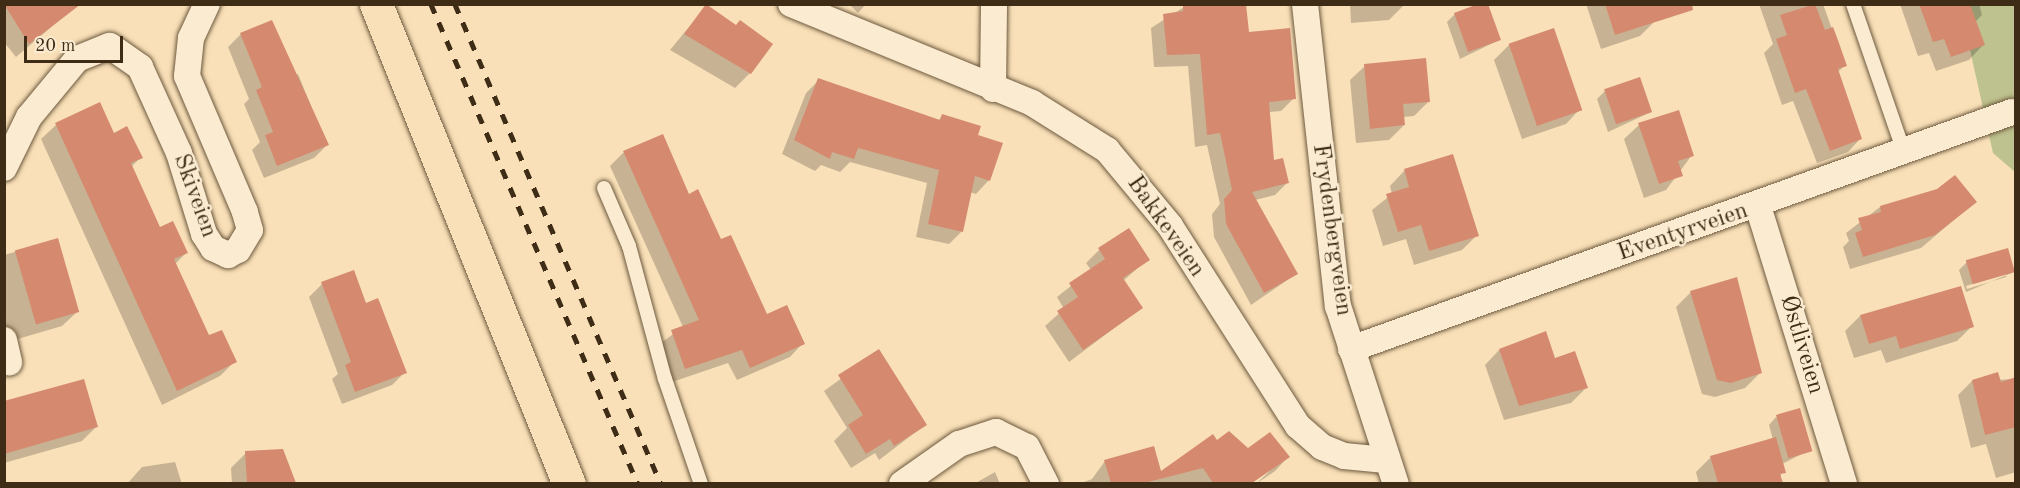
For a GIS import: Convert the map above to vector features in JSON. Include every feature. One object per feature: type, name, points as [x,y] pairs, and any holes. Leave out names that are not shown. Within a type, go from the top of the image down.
[{"type":"main road","points":[[376,4],[566,482]]},
{"type":"street","name":"Bakkeveien","points":[[791,4],[1074,125],[1141,185],[1298,426],[1323,447],[1344,456],[1386,460]]},
{"type":"street","points":[[993,89],[994,4]]},
{"type":"street","name":"Frydenbergveien","points":[[1305,4],[1330,260],[1351,349],[1386,460],[1396,483]]},
{"type":"street","name":"Skiveien","points":[[4,168],[29,117],[77,59],[110,46],[140,68],[179,153],[204,234],[213,248],[228,255],[238,250],[250,230],[245,212],[187,76],[191,38],[201,6]]},
{"type":"street","name":"Eventyrveien","points":[[1351,349],[1758,207],[2012,112]]},
{"type":"street","name":"Østliveien","points":[[1758,207],[1844,483]]},
{"type":"street","points":[[902,483],[959,444],[996,432],[1028,447],[1046,483]]},
{"type":"lane","points":[[1853,4],[1904,152]]},
{"type":"lane","points":[[604,188],[629,246],[664,379],[701,483]]},
{"type":"green space","points":[[1960,5],[2015,5],[2015,172],[1993,153]]},
{"type":"building","points":[[4,4],[81,4],[29,44]]},
{"type":"building","points":[[706,4],[736,25],[740,20],[773,44],[751,74],[684,34]]},
{"type":"building","points":[[1183,4],[1246,4],[1249,32],[1290,28],[1296,99],[1269,102],[1274,160],[1283,158],[1289,183],[1252,192],[1298,274],[1264,293],[1226,224],[1224,199],[1232,190],[1220,133],[1207,135],[1200,54],[1167,55],[1163,14],[1183,11]]},
{"type":"building","points":[[1478,4],[1488,4],[1501,40],[1468,52],[1454,13]]},
{"type":"building","points":[[1605,4],[1692,4],[1693,10],[1615,35]]},
{"type":"building","points":[[1815,4],[1825,30],[1833,27],[1839,43],[1847,66],[1838,69],[1862,139],[1830,151],[1806,89],[1795,93],[1776,39],[1787,35],[1780,15]]},
{"type":"building","points":[[1919,4],[1970,4],[1985,45],[1951,57],[1944,39],[1933,42]]},
{"type":"building","points":[[272,20],[329,145],[277,166],[265,135],[273,132],[256,90],[262,87],[240,33]]},
{"type":"building","points":[[1554,28],[1582,110],[1537,126],[1509,44]]},
{"type":"building","points":[[1426,58],[1430,102],[1403,104],[1405,125],[1370,129],[1364,64]]},
{"type":"building","points":[[1640,77],[1652,112],[1616,124],[1604,89]]},
{"type":"building","points":[[818,78],[940,120],[942,114],[981,126],[978,135],[1003,143],[990,181],[975,176],[963,232],[928,224],[939,170],[858,148],[854,159],[832,152],[830,159],[794,140]]},
{"type":"building","points":[[100,102],[114,133],[127,126],[143,158],[131,163],[160,227],[173,221],[188,253],[174,259],[209,335],[222,330],[237,362],[177,391],[55,123]]},
{"type":"building","points":[[1679,110],[1694,156],[1678,161],[1683,176],[1659,184],[1638,123]]},
{"type":"building","points":[[663,134],[689,194],[698,189],[721,239],[731,235],[767,314],[787,305],[805,344],[750,368],[742,350],[685,369],[671,330],[699,320],[623,151]]},
{"type":"building","points":[[1453,154],[1479,236],[1429,251],[1421,225],[1398,232],[1386,194],[1409,187],[1404,169]]},
{"type":"building","points":[[1955,175],[1977,202],[1935,235],[1863,257],[1855,233],[1862,230],[1858,218],[1881,212],[1880,206],[1937,189]]},
{"type":"building","points":[[1129,228],[1150,260],[1123,278],[1143,308],[1083,350],[1057,311],[1078,297],[1069,283],[1105,259],[1098,248]]},
{"type":"building","points":[[58,238],[79,312],[36,324],[15,250]]},
{"type":"building","points":[[2008,248],[2015,272],[1973,284],[1966,260]]},
{"type":"building","points":[[354,270],[366,303],[378,298],[407,373],[355,392],[345,365],[351,362],[321,282]]},
{"type":"building","points":[[1737,277],[1762,373],[1731,383],[1717,380],[1690,291]]},
{"type":"building","points":[[1961,286],[1974,327],[1900,349],[1896,336],[1869,344],[1860,315]]},
{"type":"building","points":[[1546,331],[1555,358],[1575,351],[1588,388],[1519,406],[1499,349]]},
{"type":"building","points":[[879,349],[927,425],[894,446],[890,439],[866,454],[848,425],[863,415],[838,375]]},
{"type":"building","points":[[1998,372],[2001,382],[2016,377],[2016,427],[1985,435],[1972,380]]},
{"type":"building","points":[[84,379],[98,427],[4,454],[4,401]]},
{"type":"building","points":[[1800,408],[1812,451],[1788,458],[1776,415]]},
{"type":"building","points":[[1229,431],[1248,448],[1270,432],[1290,457],[1252,483],[1213,483],[1203,468],[1144,483],[1111,483],[1104,460],[1154,446],[1161,471],[1213,434],[1217,440]]},
{"type":"building","points":[[1776,437],[1786,473],[1780,474],[1783,483],[1718,483],[1710,456]]},
{"type":"building","points":[[283,449],[296,483],[247,483],[245,451]]},
{"type":"railway","points":[[431,4],[638,484]]},
{"type":"railway","points":[[455,4],[661,484]]}]
